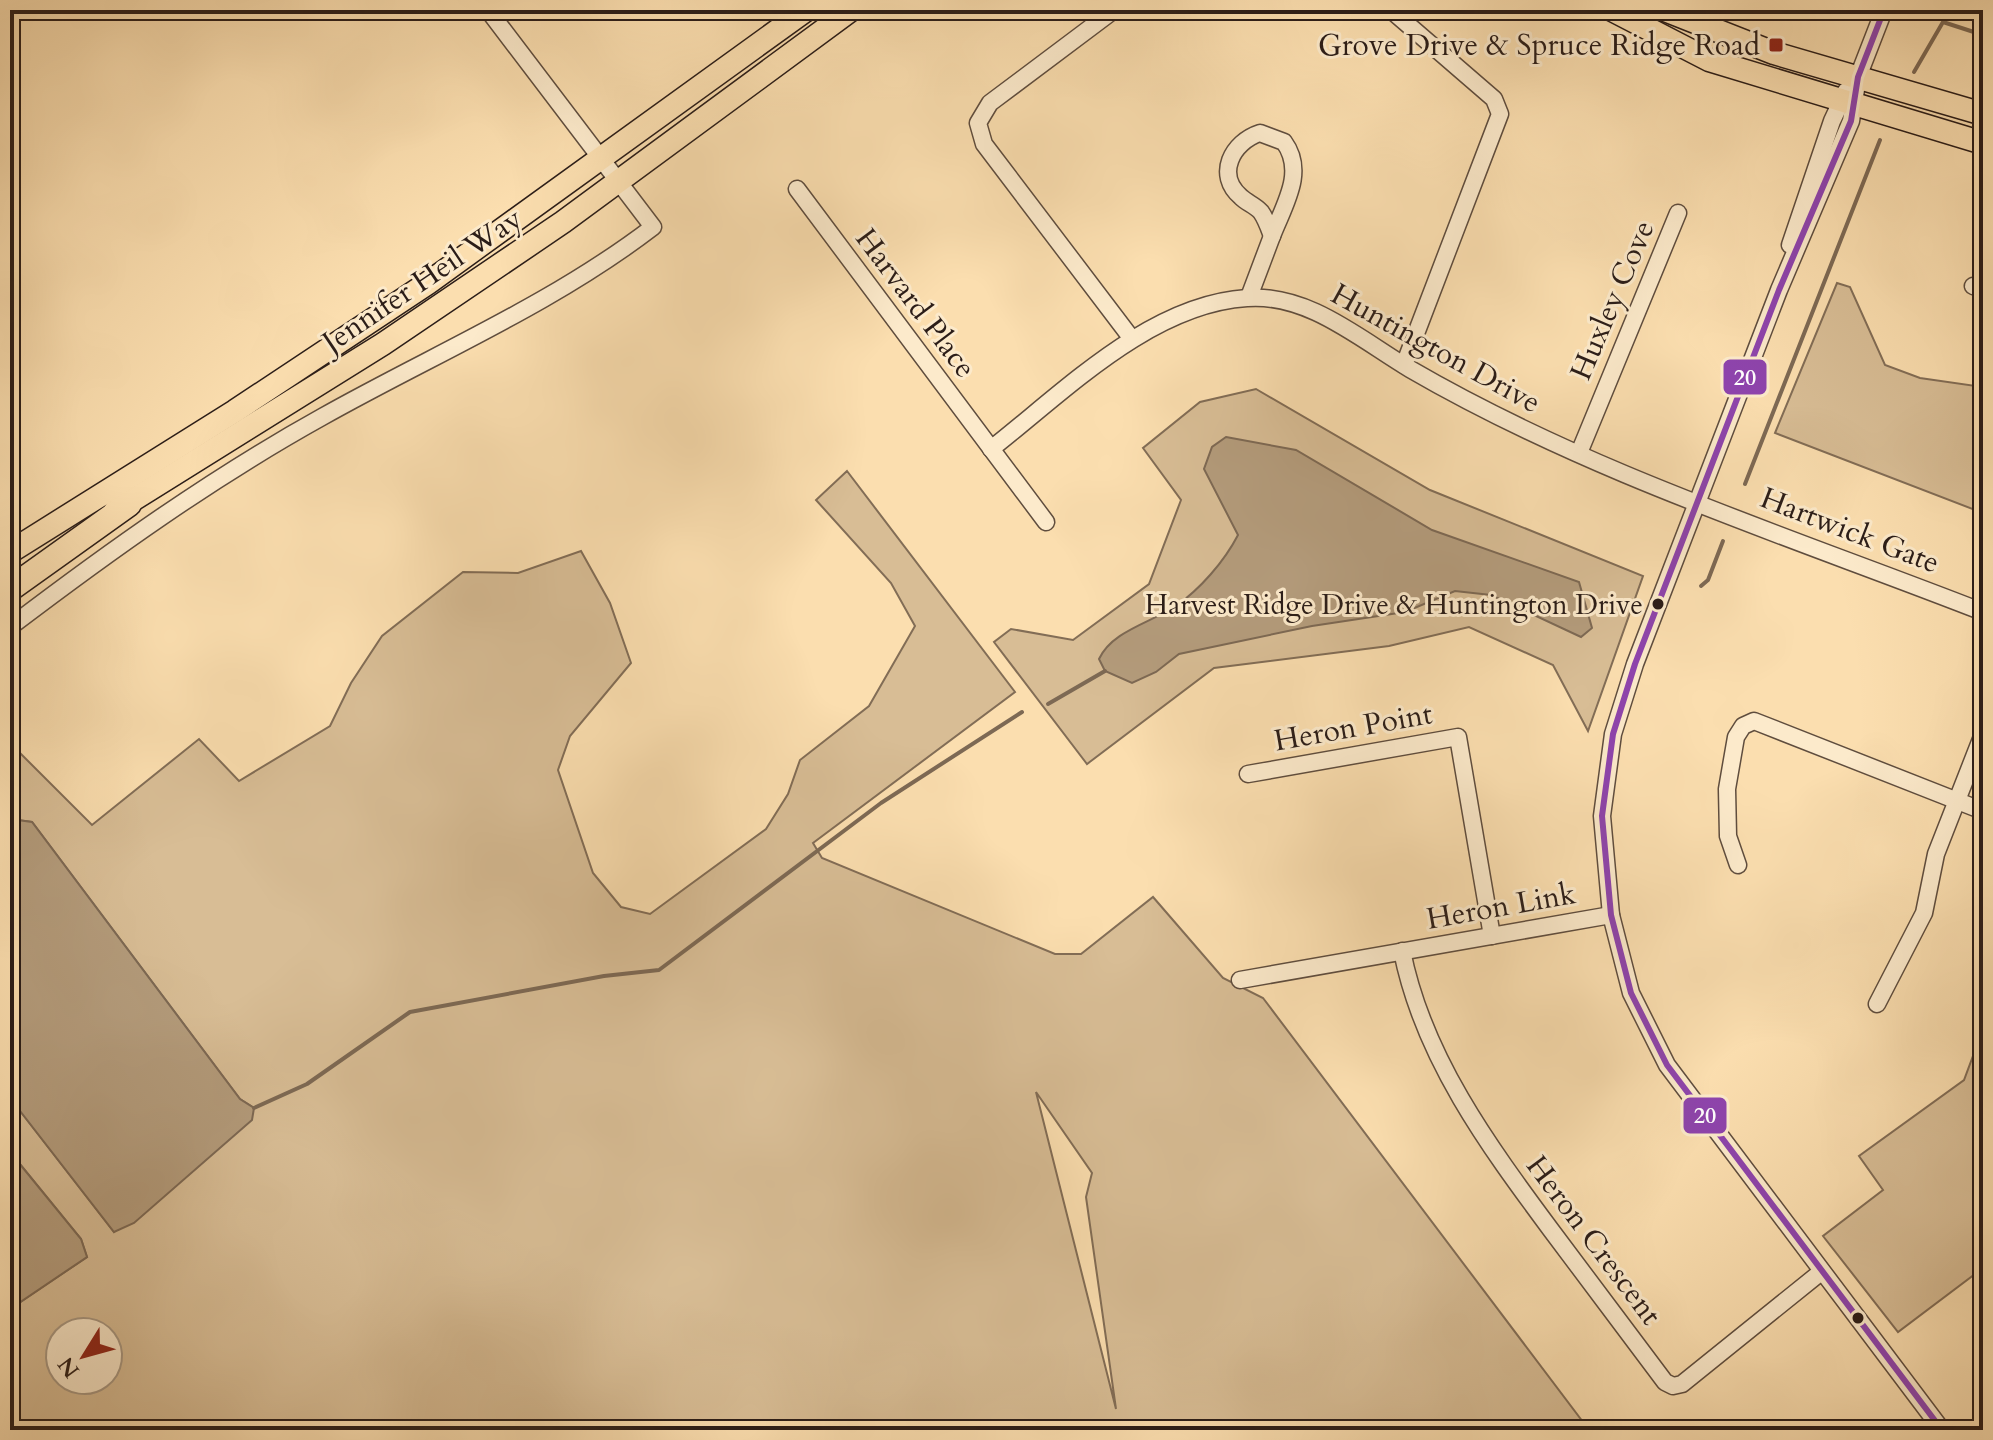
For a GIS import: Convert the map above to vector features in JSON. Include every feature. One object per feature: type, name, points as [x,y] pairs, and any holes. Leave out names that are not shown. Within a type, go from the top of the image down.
[{"type":"highway","points":[[10,589],[129,504]]},
{"type":"main road","name":"Jennifer Heil Way","points":[[10,552],[305,366],[600,161],[806,10]]},
{"type":"main road","name":"Jennifer Heil Way","points":[[10,574],[91,523],[129,504],[383,344],[617,184],[851,10]]},
{"type":"main road","points":[[1612,10],[1709,60],[1983,143]]},
{"type":"main road","points":[[1665,10],[1774,53],[1983,114]]},
{"type":"street","points":[[488,10],[617,184]]},
{"type":"street","points":[[1114,10],[990,103],[978,123],[984,144],[1132,339]]},
{"type":"street","points":[[1391,10],[1494,99],[1500,114],[1404,365]]},
{"type":"street","points":[[1884,10],[1847,102],[1813,215],[1779,290],[1635,664],[1613,734],[1602,816],[1611,915],[1631,993],[1667,1065],[1942,1430]]},
{"type":"street","points":[[1249,297],[1292,184],[1294,162],[1284,142],[1260,133],[1248,137],[1232,154],[1229,177],[1241,197],[1259,210],[1272,236]]},
{"type":"street","name":"Jennifer Heil Way","points":[[10,627],[190,497],[321,417],[565,289],[653,227],[617,184]]},
{"type":"street","name":"Harvard Place","points":[[797,189],[1046,522]]},
{"type":"street","name":"Huxley Cove","points":[[1579,453],[1678,213]]},
{"type":"street","name":"Huntington Drive","points":[[991,449],[1132,339],[1207,304],[1249,297],[1316,312],[1490,415],[1697,501]]},
{"type":"street","name":"Hartwick Gate","points":[[1697,501],[1983,612]]},
{"type":"street","points":[[1738,865],[1728,836],[1727,789],[1736,737],[1743,726],[1754,721],[1983,811]]},
{"type":"street","points":[[1877,1004],[1924,913],[1936,854],[1983,734]]},
{"type":"street","name":"Heron Point","points":[[1248,774],[1458,737],[1492,936]]},
{"type":"street","name":"Heron Link","points":[[1240,980],[1611,915]]},
{"type":"street","name":"Heron Crescent","points":[[1402,951],[1407,980],[1443,1068],[1480,1135],[1665,1382],[1673,1386],[1682,1384],[1821,1272]]},
{"type":"shaded area","points":[[1837,283],[1850,287],[1885,365],[1920,378],[1983,387],[1983,513],[1775,433]]},
{"type":"shaded area","points":[[1256,389],[1430,490],[1643,576],[1588,731],[1553,665],[1469,627],[1389,646],[1214,668],[1087,764],[994,642],[1011,629],[1073,640],[1149,584],[1181,500],[1143,448],[1200,402]]},
{"type":"shaded area","points":[[1226,437],[1296,450],[1432,530],[1579,582],[1592,628],[1581,637],[1491,595],[1455,591],[1405,612],[1312,626],[1179,654],[1156,672],[1132,683],[1105,671],[1099,659],[1105,649],[1122,634],[1185,599],[1219,565],[1238,535],[1204,469],[1212,447]]},
{"type":"shaded area","points":[[847,471],[1015,692],[813,843],[822,858],[1055,954],[1081,954],[1153,897],[1223,978],[1263,998],[1589,1430],[10,1430],[10,1309],[87,1257],[81,1239],[10,1152],[10,1098],[114,1232],[254,1108],[240,1099],[32,822],[10,819],[10,743],[92,825],[199,739],[239,781],[330,726],[351,683],[382,636],[463,572],[518,573],[581,551],[610,603],[631,663],[570,736],[558,770],[593,873],[621,907],[650,914],[766,829],[788,794],[800,760],[869,706],[915,626],[891,583],[816,500]],"holes":[[[1036,1092],[1092,1173],[1086,1197],[1116,1409]]]},
{"type":"shaded area","points":[[10,819],[32,822],[240,1099],[254,1108],[252,1120],[134,1223],[114,1232],[10,1098]]},
{"type":"shaded area","points":[[1983,1029],[1983,1268],[1898,1332],[1823,1236],[1883,1190],[1859,1156],[1964,1080]]},
{"type":"shaded area","points":[[10,1152],[81,1239],[87,1257],[10,1309]]},
{"type":"waterway","points":[[1914,72],[1943,22],[1983,35]]},
{"type":"waterway","points":[[1745,484],[1880,140]]},
{"type":"waterway","points":[[1701,586],[1708,580],[1723,541]]},
{"type":"waterway","points":[[1048,704],[1105,671]]},
{"type":"waterway","points":[[254,1108],[307,1084],[410,1012],[604,976],[659,970],[881,803],[1022,712]]},
{"type":"transit line","name":"20","points":[[1884,10],[1858,77],[1851,121],[1779,290],[1635,664],[1613,734],[1602,816],[1611,915],[1631,993],[1667,1065],[1942,1430]]},
{"type":"place","name":"Grove Drive & Spruce Ridge Road","points":[[1776,45]]},
{"type":"place","name":"Harvest Ridge Drive & Huntington Drive","points":[[1658,604]]}]
